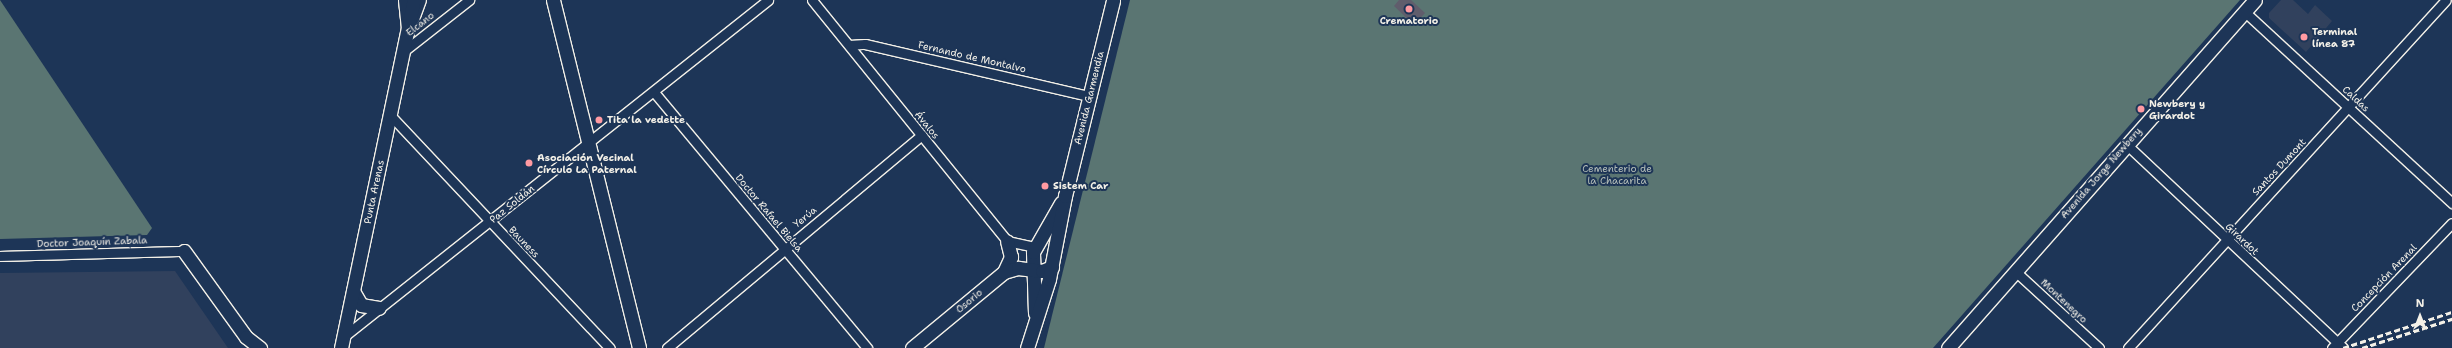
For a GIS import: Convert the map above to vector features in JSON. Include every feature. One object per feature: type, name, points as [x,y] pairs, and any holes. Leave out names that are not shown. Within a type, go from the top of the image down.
[{"type":"street","name":"Punta Arenas","points":[[403,0],[407,37]]},
{"type":"street","name":"Punta Arenas","points":[[341,343],[391,116],[414,0]]},
{"type":"street","name":"Punta Arenas","points":[[407,37],[421,0]]},
{"type":"street","name":"Elcano","points":[[404,51],[469,0]]},
{"type":"street","points":[[552,0],[639,348]]},
{"type":"street","name":"Paz Soldán","points":[[330,348],[341,343],[379,308],[490,222],[587,143],[654,92],[768,0]]},
{"type":"street","name":"Ávalos","points":[[812,0],[850,45],[1007,241]]},
{"type":"street","name":"Avenida Garmendia","points":[[1027,348],[1036,314],[1052,267],[1065,196],[1113,0]]},
{"type":"street","name":"Avenida Jorge Newbery","points":[[1948,348],[2126,144],[2255,0]]},
{"type":"street","name":"Santos Dumont","points":[[2128,348],[2446,0]]},
{"type":"street","name":"Caldas","points":[[2244,12],[2452,203]]},
{"type":"street","name":"Fernando de Montalvo","points":[[850,45],[865,44],[1089,96]]},
{"type":"street","name":"Doctor Rafael Bielsa","points":[[654,92],[867,348]]},
{"type":"street","name":"Bauness","points":[[391,116],[610,348]]},
{"type":"street","name":"Yerúa","points":[[667,348],[922,135]]},
{"type":"street","name":"Girardot","points":[[2126,144],[2338,346]]},
{"type":"street","name":"Avenida Garmendia","points":[[1036,314],[1032,270],[1036,247],[1065,196]]},
{"type":"street","name":"Concepción Arenal","points":[[2338,346],[2452,223]]},
{"type":"street","points":[[1004,272],[1011,257],[1007,241],[1036,247],[1046,246],[1054,254]]},
{"type":"street","points":[[184,251],[247,342],[260,348]]},
{"type":"street","name":"Doctor Joaquín Zabala","points":[[0,256],[184,251]]},
{"type":"street","points":[[1004,272],[1018,268],[1042,271],[1052,267]]},
{"type":"street","name":"Montenegro","points":[[2015,271],[2099,348]]},
{"type":"street","name":"Osorio","points":[[912,348],[1004,272]]},
{"type":"street","points":[[353,291],[361,305],[379,308]]},
{"type":"shaded area","name":"Terminal línea 87","points":[[2281,0],[2293,0],[2308,14],[2315,5],[2332,21],[2306,52],[2269,18],[2269,13]]},
{"type":"shaded area","points":[[175,271],[228,348],[0,348],[0,273]]},
{"type":"green space","points":[[0,0],[152,228],[147,235],[0,239]]},
{"type":"green space","name":"Cementerio de la Chacarita","points":[[1130,0],[2240,0],[1933,348],[1044,348]]},
{"type":"building","name":"Crematorio","points":[[1399,0],[1411,0],[1425,13],[1414,25],[1394,6]]},
{"type":"railway","points":[[2343,348],[2452,312]]},
{"type":"railway","points":[[2362,348],[2452,319]]},
{"type":"place","name":"Crematorio","points":[[1409,9]]},
{"type":"place","name":"Terminal línea 87","points":[[2304,37]]},
{"type":"place","name":"Newbery y Girardot","points":[[2141,109]]},
{"type":"place","name":"Tita la vedette","points":[[599,120]]},
{"type":"place","name":"Asociación Vecinal Círculo La Paternal","points":[[529,163]]},
{"type":"place","name":"Sistem Car","points":[[1045,186]]}]
